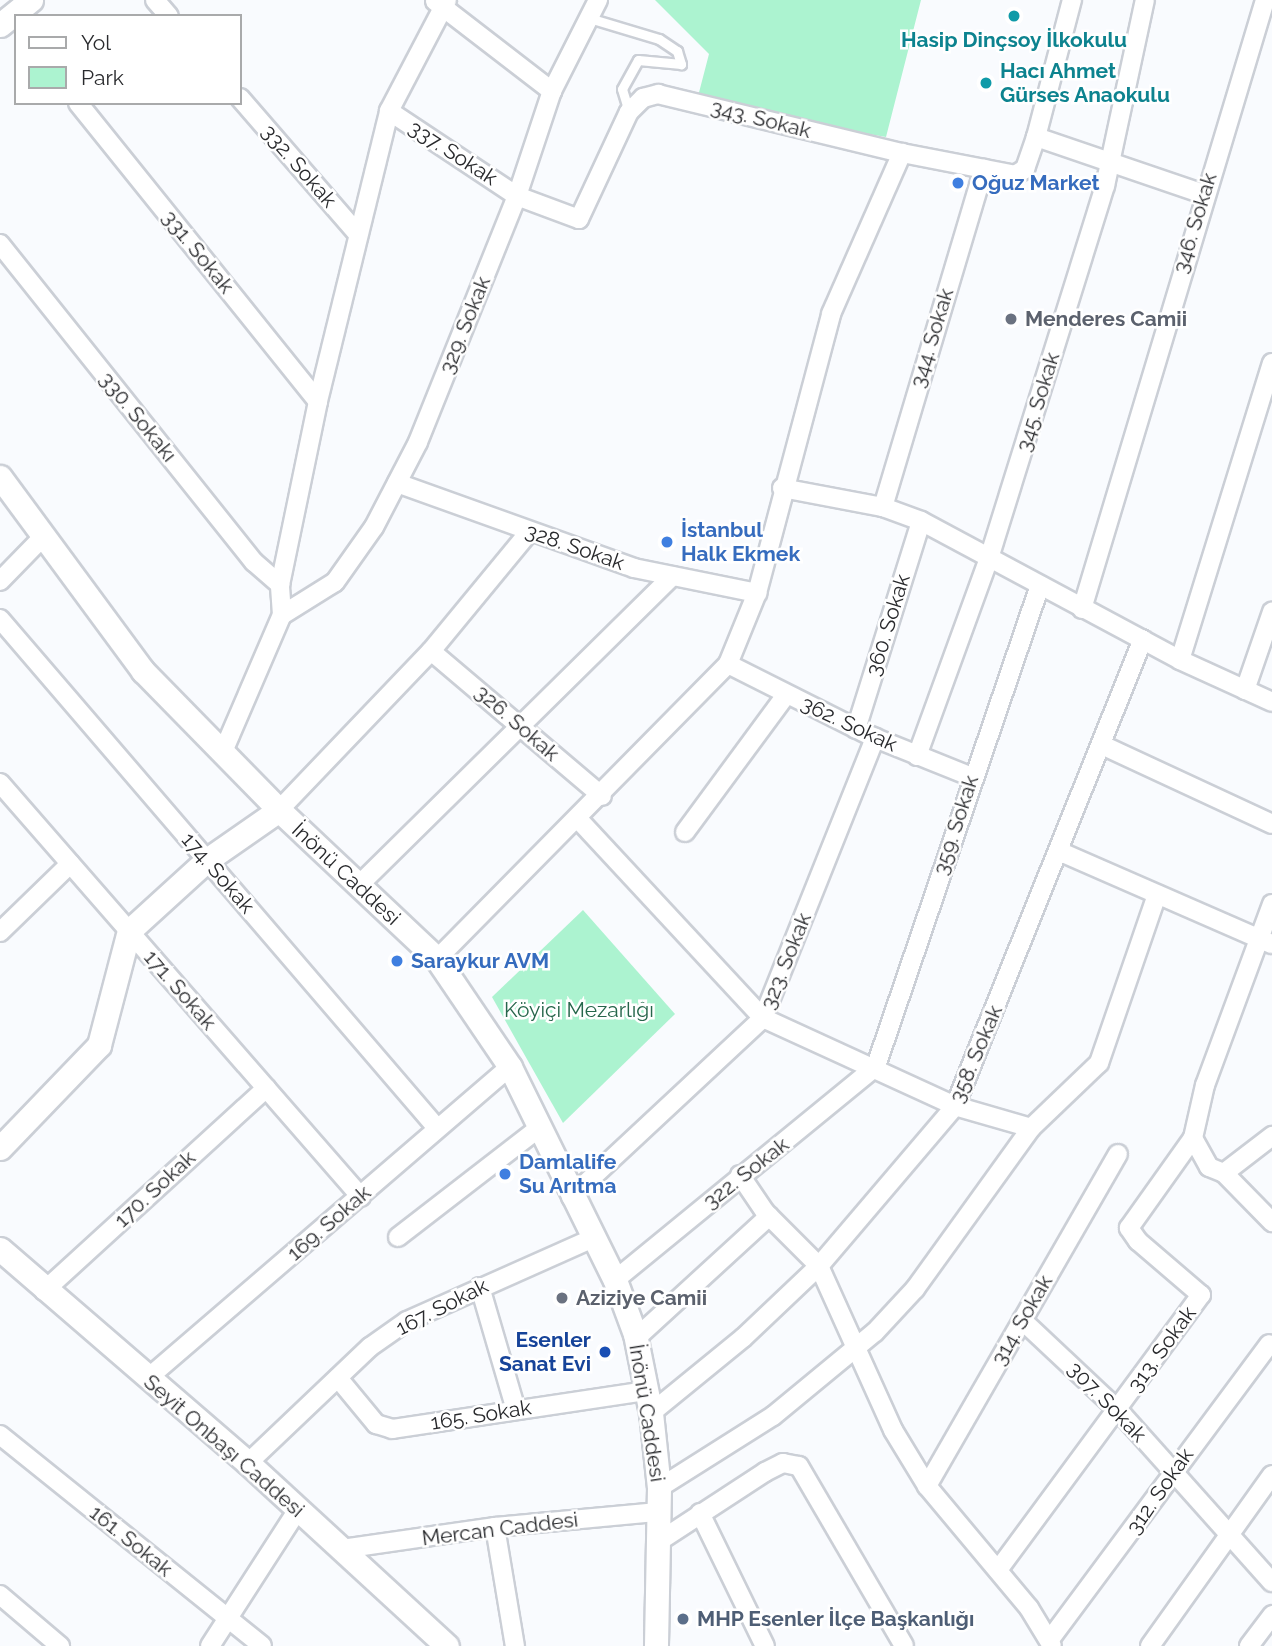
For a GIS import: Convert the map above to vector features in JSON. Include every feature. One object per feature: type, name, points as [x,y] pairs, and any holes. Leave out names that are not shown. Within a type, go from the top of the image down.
[{"type":"main road","points":[[16,14],[31,0]]},
{"type":"main road","name":"İnönü Caddesi","points":[[0,477],[42,538],[143,671],[278,810],[437,959],[510,1067],[571,1197],[615,1280],[635,1339],[648,1402],[659,1488],[656,1646]]},
{"type":"main road","points":[[0,1148],[99,1045],[129,930],[207,860],[278,810]]},
{"type":"main road","name":"Seyit Onbaşı Caddesi","points":[[0,1248],[44,1291],[248,1463],[297,1511],[447,1646]]},
{"type":"street","points":[[155,0],[167,14]]},
{"type":"street","name":"329. Sokak","points":[[282,615],[335,582],[374,527],[397,482],[517,196],[552,91],[598,0]]},
{"type":"street","points":[[1072,0],[1036,137],[1203,194]]},
{"type":"street","name":"345. Sokak","points":[[917,756],[990,555],[1110,161],[1145,0]]},
{"type":"street","name":"346. Sokak","points":[[1082,609],[1203,194],[1265,0]]},
{"type":"street","points":[[222,754],[282,615],[280,585],[318,401],[389,111],[441,2],[552,91]]},
{"type":"street","name":"343. Sokak","points":[[629,112],[643,98],[658,94],[902,153],[1015,175],[1025,169],[1036,137]]},
{"type":"street","name":"332. Sokak","points":[[242,100],[358,234]]},
{"type":"street","name":"331. Sokak","points":[[80,105],[318,401]]},
{"type":"street","name":"337. Sokak","points":[[389,111],[517,196],[579,219],[629,112]]},
{"type":"street","points":[[437,959],[603,796],[728,664],[757,593],[782,488],[831,314],[902,153]]},
{"type":"street","name":"344. Sokak","points":[[883,507],[984,169]]},
{"type":"street","name":"330. Sokakı","points":[[0,244],[254,562],[280,585]]},
{"type":"street","points":[[1180,660],[1272,363]]},
{"type":"street","name":"328. Sokak","points":[[397,482],[634,568],[757,593]]},
{"type":"street","points":[[782,488],[883,507],[921,522],[990,555],[1082,609],[1180,660],[1272,702]]},
{"type":"street","name":"360. Sokak","points":[[856,729],[921,522]]},
{"type":"street","points":[[278,810],[431,651],[529,532]]},
{"type":"street","points":[[0,581],[42,538]]},
{"type":"street","points":[[359,885],[672,576]]},
{"type":"street","name":"359. Sokak","points":[[876,1066],[972,777],[1040,585]]},
{"type":"street","points":[[1245,690],[1272,612]]},
{"type":"street","name":"174. Sokak","points":[[0,619],[437,1128]]},
{"type":"street","name":"358. Sokak","points":[[648,1402],[743,1338],[819,1266],[956,1106],[1061,852],[1143,639]]},
{"type":"street","name":"326. Sokak","points":[[431,651],[603,796]]},
{"type":"street","name":"362. Sokak","points":[[728,664],[875,738],[972,777]]},
{"type":"street","points":[[685,831],[786,695]]},
{"type":"street","name":"323. Sokak","points":[[571,1197],[763,1018],[875,738]]},
{"type":"street","points":[[1102,745],[1272,824]]},
{"type":"street","name":"171. Sokak","points":[[0,783],[361,1197]]},
{"type":"street","points":[[578,819],[763,1018],[804,1040],[876,1066],[956,1106],[1031,1128]]},
{"type":"street","points":[[1061,852],[1265,941]]},
{"type":"street","points":[[0,932],[70,864]]},
{"type":"street","points":[[659,1488],[773,1416],[875,1332],[915,1289],[1031,1128],[1099,1063],[1157,895]]},
{"type":"street","points":[[1272,905],[1265,941],[1205,1085],[1193,1138],[1209,1167],[1224,1173],[1272,1222]]},
{"type":"street","name":"322. Sokak","points":[[615,1280],[876,1066]]},
{"type":"street","name":"169. Sokak","points":[[148,1378],[510,1067]]},
{"type":"street","name":"170. Sokak","points":[[44,1291],[266,1088]]},
{"type":"street","points":[[398,1237],[540,1128]]},
{"type":"street","points":[[1224,1173],[1272,1136]]},
{"type":"street","name":"313. Sokak","points":[[998,1570],[1201,1294],[1138,1241],[1129,1228],[1193,1138]]},
{"type":"street","name":"314. Sokak","points":[[927,1486],[1118,1154]]},
{"type":"street","points":[[740,1175],[769,1216],[819,1266],[893,1430],[927,1486],[998,1570],[1051,1642]]},
{"type":"street","points":[[635,1339],[769,1216]]},
{"type":"street","name":"167. Sokak","points":[[248,1463],[370,1347],[407,1321],[593,1238]]},
{"type":"street","points":[[480,1287],[516,1410]]},
{"type":"street","name":"307. Sokak","points":[[1022,1320],[1118,1410],[1171,1473],[1272,1582]]},
{"type":"street","name":"312. Sokak","points":[[1051,1642],[1171,1473],[1269,1344]]},
{"type":"street","name":"165. Sokak","points":[[338,1378],[376,1424],[392,1429],[516,1410],[648,1402]]},
{"type":"street","name":"161. Sokak","points":[[0,1435],[262,1646]]},
{"type":"street","points":[[658,1542],[783,1463],[799,1466],[904,1646]]},
{"type":"street","points":[[1150,1646],[1272,1475]]},
{"type":"street","points":[[210,1646],[297,1511]]},
{"type":"street","name":"Mercan Caddesi","points":[[342,1549],[495,1527],[658,1512]]},
{"type":"street","points":[[700,1513],[765,1646]]},
{"type":"street","points":[[495,1527],[515,1646]]},
{"type":"street","points":[[0,1595],[60,1646]]},
{"type":"street","points":[[1249,1646],[1272,1615]]},
{"type":"lane","points":[[589,18],[659,39],[677,51],[681,64],[638,61],[622,89],[629,112]]},
{"type":"green space","points":[[655,0],[921,0],[886,137],[696,104],[709,54]]},
{"type":"green space","name":"Köyiçi Mezarlığı","points":[[583,910],[675,1014],[563,1123],[492,997]]},
{"type":"place","name":"Hasip Dinçsoy İlkokulu","points":[[1014,16]]},
{"type":"place","name":"Hacı Ahmet Gürses Anaokulu","points":[[986,83]]},
{"type":"place","name":"Oğuz Market","points":[[958,183]]},
{"type":"place","name":"Menderes Camii","points":[[1011,319]]},
{"type":"place","name":"İstanbul Halk Ekmek","points":[[667,542]]},
{"type":"place","name":"Saraykur AVM","points":[[397,961]]},
{"type":"place","name":"Damlalife Su Arıtma","points":[[505,1174]]},
{"type":"place","name":"Aziziye Camii","points":[[562,1298]]},
{"type":"place","name":"Esenler Sanat Evi","points":[[605,1352]]},
{"type":"place","name":"MHP Esenler İlçe Başkanlığı","points":[[683,1619]]}]
